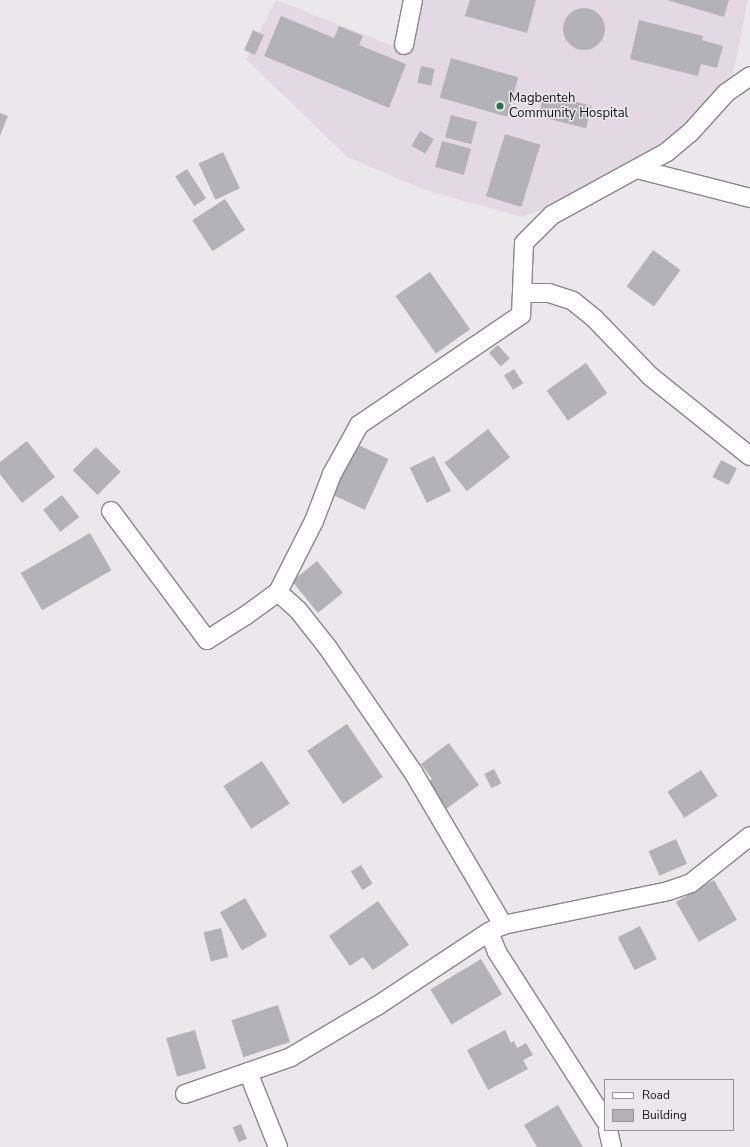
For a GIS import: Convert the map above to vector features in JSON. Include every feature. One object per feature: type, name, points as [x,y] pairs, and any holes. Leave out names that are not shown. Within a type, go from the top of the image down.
[{"type":"street","points":[[404,45],[413,0]]},
{"type":"street","points":[[111,511],[207,640],[278,592],[314,521],[332,474],[359,425],[521,315],[524,244],[552,215],[667,152],[690,133],[726,93],[750,76]]},
{"type":"street","points":[[637,168],[750,198]]},
{"type":"street","points":[[522,294],[549,293],[573,301],[595,319],[650,376],[750,456]]},
{"type":"street","points":[[278,592],[298,610],[328,648],[399,753],[496,928],[498,952],[604,1118]]},
{"type":"street","points":[[185,1094],[291,1057],[377,1006],[496,928],[668,891],[691,883],[750,836]]},
{"type":"street","points":[[248,1072],[278,1147]]},
{"type":"street","points":[[608,1131],[612,1147]]},
{"type":"shaded area","name":"Magbenteh Community Hospital","points":[[276,0],[411,53],[424,0],[748,0],[733,74],[675,138],[547,208],[522,217],[425,190],[347,157],[246,59]]},
{"type":"building","points":[[470,0],[536,0],[527,33],[465,16]]},
{"type":"building","points":[[667,0],[729,0],[724,17]]},
{"type":"building","points":[[584,8],[599,14],[605,29],[599,44],[584,50],[569,44],[563,29],[569,14]]},
{"type":"building","points":[[281,16],[334,38],[339,26],[363,36],[359,45],[406,64],[389,108],[264,56]]},
{"type":"building","points":[[639,20],[703,36],[702,40],[723,46],[717,68],[701,64],[698,76],[630,59]]},
{"type":"building","points":[[253,30],[264,35],[255,55],[244,50]]},
{"type":"building","points":[[451,58],[518,77],[507,117],[440,97]]},
{"type":"building","points":[[421,66],[435,69],[431,86],[417,83]]},
{"type":"building","points":[[544,94],[592,106],[586,128],[538,116]]},
{"type":"building","points":[[0,113],[8,116],[0,136]]},
{"type":"building","points":[[451,115],[477,122],[471,144],[445,137]]},
{"type":"building","points":[[420,131],[434,139],[425,154],[412,146]]},
{"type":"building","points":[[505,134],[540,145],[521,207],[486,196]]},
{"type":"building","points":[[442,141],[471,149],[464,175],[435,167]]},
{"type":"building","points":[[223,152],[240,188],[215,200],[199,163]]},
{"type":"building","points":[[187,169],[206,198],[194,206],[175,177]]},
{"type":"building","points":[[225,199],[245,230],[212,251],[192,220]]},
{"type":"building","points":[[653,250],[681,270],[654,306],[627,286]]},
{"type":"building","points":[[430,272],[470,329],[436,353],[396,296]]},
{"type":"building","points":[[498,345],[510,359],[501,366],[489,353]]},
{"type":"building","points":[[586,363],[607,393],[568,421],[547,391]]},
{"type":"building","points":[[514,369],[523,383],[513,390],[504,376]]},
{"type":"building","points":[[488,429],[510,457],[467,491],[445,463]]},
{"type":"building","points":[[27,441],[55,477],[22,503],[0,474],[0,462]]},
{"type":"building","points":[[354,443],[388,459],[365,510],[330,494]]},
{"type":"building","points":[[96,447],[121,472],[97,495],[73,470]]},
{"type":"building","points":[[434,456],[451,491],[427,503],[410,468]]},
{"type":"building","points":[[721,460],[737,468],[728,485],[712,477]]},
{"type":"building","points":[[62,495],[79,517],[60,532],[43,510]]},
{"type":"building","points":[[90,533],[112,570],[42,610],[21,573]]},
{"type":"building","points":[[317,561],[343,593],[318,613],[292,581]]},
{"type":"building","points":[[347,724],[383,777],[343,804],[307,751]]},
{"type":"building","points":[[449,743],[479,785],[442,812],[423,786],[432,779],[421,764]]},
{"type":"building","points":[[262,761],[290,804],[251,829],[223,786]]},
{"type":"building","points":[[494,769],[501,783],[491,788],[484,774]]},
{"type":"building","points":[[701,770],[718,796],[684,818],[667,792]]},
{"type":"building","points":[[676,839],[687,864],[660,876],[649,851]]},
{"type":"building","points":[[361,865],[373,884],[362,890],[351,871]]},
{"type":"building","points":[[714,880],[737,920],[699,942],[676,902]]},
{"type":"building","points":[[245,898],[267,936],[242,951],[220,912]]},
{"type":"building","points":[[378,901],[409,945],[373,970],[363,957],[350,966],[329,936]]},
{"type":"building","points":[[640,926],[657,959],[635,970],[618,937]]},
{"type":"building","points":[[221,928],[228,957],[211,961],[204,932]]},
{"type":"building","points":[[481,959],[502,994],[452,1025],[430,989]]},
{"type":"building","points":[[278,1005],[290,1042],[243,1057],[231,1020]]},
{"type":"building","points":[[195,1030],[206,1068],[177,1077],[166,1038]]},
{"type":"building","points":[[505,1030],[511,1043],[514,1041],[517,1048],[526,1043],[533,1055],[523,1060],[528,1069],[488,1090],[467,1050]]},
{"type":"building","points":[[558,1105],[583,1147],[537,1147],[524,1125]]},
{"type":"building","points":[[241,1124],[247,1139],[239,1142],[233,1127]]},
{"type":"place","name":"Magbenteh Community Hospital","points":[[500,106]]}]
